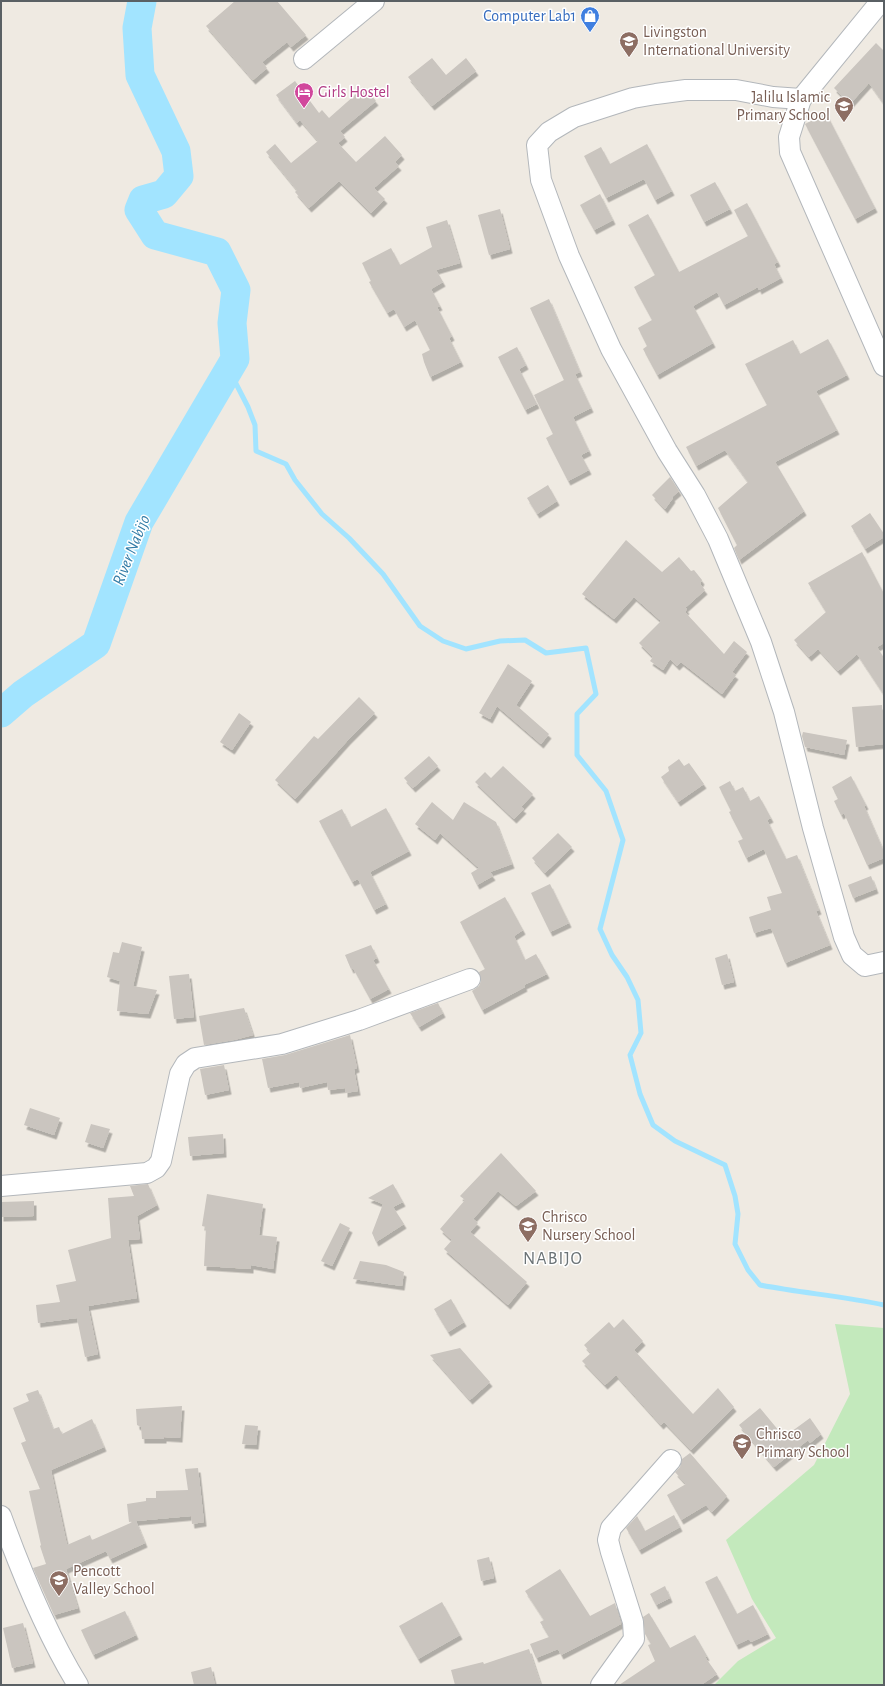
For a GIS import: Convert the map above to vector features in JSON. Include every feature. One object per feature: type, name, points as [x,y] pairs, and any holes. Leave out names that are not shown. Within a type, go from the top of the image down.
[{"type":"street","points":[[304,60],[374,1]]},
{"type":"street","points":[[881,1],[801,99],[790,137],[790,152],[884,366]]},
{"type":"street","points":[[801,99],[736,90],[686,90],[633,98],[574,118],[549,132],[537,145],[541,180],[572,263],[611,349],[667,451],[695,495],[718,539],[762,642],[784,712],[813,828],[844,937],[852,955],[865,966],[884,962]]},
{"type":"street","points":[[1,1186],[147,1173],[156,1168],[161,1161],[180,1074],[186,1064],[195,1058],[282,1044],[359,1020],[470,979]]},
{"type":"street","points":[[601,1685],[634,1639],[633,1622],[610,1552],[608,1540],[611,1528],[671,1460]]},
{"type":"street","points":[[1,1516],[21,1571],[67,1668],[78,1685]]},
{"type":"green space","points":[[835,1324],[884,1328],[884,1685],[714,1685],[738,1661],[776,1638],[752,1599],[726,1540],[814,1465],[850,1394]]},
{"type":"building","points":[[235,1],[277,1],[306,35],[291,47],[287,42],[262,62],[267,68],[253,80],[206,26]]},
{"type":"building","points":[[876,43],[884,51],[884,104],[869,83],[850,104],[834,88]]},
{"type":"building","points":[[432,58],[446,75],[466,58],[476,71],[432,106],[408,77]]},
{"type":"building","points":[[295,81],[319,113],[322,110],[329,118],[364,87],[376,101],[340,131],[345,137],[338,143],[356,162],[385,136],[402,155],[395,162],[399,166],[374,188],[385,199],[371,213],[339,181],[309,208],[295,192],[297,190],[266,152],[275,144],[291,163],[318,141],[300,120],[297,123],[276,95]]},
{"type":"building","points":[[826,113],[875,208],[855,219],[805,124]]},
{"type":"building","points":[[647,144],[672,191],[655,200],[644,179],[606,198],[584,156],[601,147],[610,164]]},
{"type":"building","points":[[715,182],[730,209],[704,222],[690,195]]},
{"type":"building","points":[[600,194],[613,220],[594,230],[580,205]]},
{"type":"building","points":[[747,203],[778,262],[774,264],[781,278],[759,290],[758,287],[724,305],[717,292],[693,306],[713,343],[657,375],[643,349],[647,346],[638,328],[652,320],[634,287],[655,275],[628,225],[648,214],[679,272],[748,236],[734,210]]},
{"type":"building","points":[[500,209],[510,249],[489,255],[478,215]]},
{"type":"building","points":[[447,220],[460,263],[436,270],[443,282],[431,289],[440,306],[437,307],[452,336],[449,338],[461,362],[430,377],[422,354],[430,350],[415,320],[404,327],[394,309],[387,313],[369,282],[371,281],[362,263],[391,248],[400,265],[432,247],[426,227]]},
{"type":"building","points":[[549,299],[580,372],[575,374],[591,408],[573,417],[589,451],[581,455],[589,470],[568,481],[546,438],[553,434],[534,395],[564,380],[530,308]]},
{"type":"building","points":[[828,339],[847,375],[816,391],[837,430],[775,462],[804,511],[739,560],[734,548],[737,545],[718,508],[748,482],[725,450],[696,466],[686,447],[767,405],[745,364],[793,340],[800,354]]},
{"type":"building","points":[[517,347],[526,365],[519,369],[537,404],[525,410],[498,357]]},
{"type":"building","points":[[670,477],[679,491],[672,497],[673,498],[665,509],[652,495]]},
{"type":"building","points":[[548,485],[557,501],[537,514],[527,498]]},
{"type":"building","points":[[870,513],[884,534],[884,537],[865,549],[851,526]]},
{"type":"building","points":[[626,540],[662,572],[679,557],[691,571],[694,570],[702,580],[700,584],[705,590],[685,608],[687,609],[685,612],[724,654],[734,641],[747,652],[732,672],[736,675],[722,694],[681,662],[677,666],[670,659],[663,670],[650,661],[653,657],[639,643],[661,621],[634,597],[614,619],[582,594]]},
{"type":"building","points":[[862,552],[884,594],[884,643],[877,647],[884,658],[884,695],[857,654],[838,671],[818,649],[809,657],[794,640],[826,612],[808,583]]},
{"type":"building","points":[[508,664],[532,681],[516,705],[549,734],[541,744],[497,706],[490,719],[479,713]]},
{"type":"building","points":[[359,697],[375,713],[348,740],[295,799],[275,780],[314,736],[318,739]]},
{"type":"building","points":[[882,705],[884,744],[856,747],[852,707]]},
{"type":"building","points":[[239,713],[251,722],[232,750],[220,742]]},
{"type":"building","points":[[803,732],[847,740],[844,755],[805,747],[802,736]]},
{"type":"building","points":[[429,756],[438,766],[413,788],[404,778]]},
{"type":"building","points":[[679,759],[684,766],[689,763],[704,784],[678,802],[661,777],[669,771],[668,767]]},
{"type":"building","points":[[503,766],[533,794],[521,807],[524,809],[514,819],[475,782],[485,772],[491,778]]},
{"type":"building","points":[[851,776],[866,805],[864,806],[884,852],[884,858],[867,865],[844,813],[841,815],[834,801],[838,799],[832,787]]},
{"type":"building","points":[[730,781],[735,791],[743,787],[750,801],[759,796],[771,818],[767,820],[786,859],[797,855],[819,910],[816,911],[830,945],[785,963],[771,928],[754,933],[749,917],[771,910],[767,897],[782,893],[764,849],[746,858],[738,841],[743,839],[729,812],[731,811],[719,787]]},
{"type":"building","points":[[432,802],[453,820],[464,802],[496,822],[512,864],[490,872],[493,876],[477,885],[471,873],[479,868],[440,833],[435,840],[415,824]]},
{"type":"building","points":[[386,808],[409,851],[370,872],[386,904],[374,910],[358,879],[352,882],[319,821],[342,809],[351,827]]},
{"type":"building","points":[[558,833],[572,847],[545,873],[532,858]]},
{"type":"building","points":[[871,876],[876,889],[853,898],[848,885]]},
{"type":"building","points":[[550,884],[569,923],[550,932],[531,893]]},
{"type":"building","points":[[505,897],[523,930],[514,936],[525,960],[536,954],[547,974],[524,985],[525,987],[482,1010],[472,991],[479,986],[481,981],[479,972],[485,969],[460,922]]},
{"type":"building","points":[[122,942],[142,947],[133,986],[157,990],[148,1014],[117,1011],[120,981],[107,977],[113,952],[119,953]]},
{"type":"building","points":[[371,945],[377,958],[373,960],[389,989],[370,999],[353,968],[351,969],[345,955]]},
{"type":"building","points":[[727,954],[734,982],[722,985],[715,958]]},
{"type":"building","points":[[189,974],[194,1017],[174,1019],[169,976]]},
{"type":"building","points":[[438,1003],[443,1013],[419,1027],[410,1013]]},
{"type":"building","points":[[244,1008],[253,1035],[204,1045],[199,1016]]},
{"type":"building","points":[[350,1035],[357,1068],[354,1069],[358,1091],[345,1093],[345,1088],[328,1090],[327,1082],[300,1088],[299,1082],[268,1088],[262,1059],[285,1055]]},
{"type":"building","points":[[224,1065],[229,1090],[205,1095],[200,1069]]},
{"type":"building","points":[[30,1108],[60,1118],[54,1135],[24,1125]]},
{"type":"building","points":[[91,1124],[110,1129],[103,1148],[85,1142]]},
{"type":"building","points":[[223,1134],[224,1153],[190,1156],[188,1137]]},
{"type":"building","points":[[501,1153],[536,1191],[516,1206],[498,1191],[473,1219],[478,1223],[470,1232],[527,1282],[508,1305],[444,1249],[452,1240],[440,1229],[465,1200],[460,1196]]},
{"type":"building","points":[[148,1184],[157,1205],[137,1216],[140,1239],[128,1240],[137,1298],[88,1306],[98,1354],[85,1357],[77,1318],[38,1323],[36,1305],[60,1302],[56,1285],[76,1281],[68,1250],[111,1238],[108,1198],[134,1196],[130,1186]]},
{"type":"building","points":[[393,1184],[403,1202],[393,1207],[404,1224],[376,1242],[372,1233],[383,1204],[368,1198]]},
{"type":"building","points":[[207,1194],[263,1204],[259,1235],[277,1237],[273,1269],[251,1265],[251,1269],[204,1266],[206,1227],[202,1226]]},
{"type":"building","points":[[34,1201],[34,1216],[1,1217],[1,1202]]},
{"type":"building","points":[[340,1223],[350,1228],[332,1266],[321,1261]]},
{"type":"building","points":[[360,1261],[386,1265],[404,1272],[402,1286],[353,1279]]},
{"type":"building","points":[[451,1299],[464,1322],[448,1332],[434,1309]]},
{"type":"building","points":[[623,1319],[643,1341],[634,1350],[693,1414],[718,1388],[734,1407],[691,1450],[664,1422],[661,1425],[616,1375],[605,1385],[582,1361],[591,1353],[584,1345],[609,1322],[614,1328]]},
{"type":"building","points":[[460,1348],[490,1382],[470,1400],[430,1355]]},
{"type":"building","points":[[38,1390],[53,1429],[59,1427],[62,1434],[92,1419],[104,1447],[51,1470],[67,1545],[90,1535],[92,1540],[135,1521],[129,1522],[127,1504],[146,1501],[146,1498],[156,1498],[156,1491],[188,1490],[185,1469],[198,1468],[204,1522],[192,1524],[191,1516],[136,1521],[145,1543],[110,1559],[106,1551],[66,1569],[78,1608],[54,1615],[33,1568],[46,1564],[40,1546],[29,1491],[40,1489],[21,1443],[26,1441],[13,1408],[29,1401],[26,1394]]},
{"type":"building","points":[[182,1406],[180,1438],[164,1437],[164,1439],[142,1439],[141,1427],[137,1425],[136,1409]]},
{"type":"building","points":[[760,1408],[784,1437],[810,1418],[821,1434],[810,1443],[808,1440],[774,1467],[739,1425]]},
{"type":"building","points":[[245,1425],[258,1426],[256,1445],[242,1444]]},
{"type":"building","points":[[690,1453],[727,1496],[712,1512],[706,1505],[681,1520],[667,1495],[686,1484],[675,1472],[680,1467],[682,1459]]},
{"type":"building","points":[[674,1515],[680,1527],[639,1550],[626,1528],[637,1516],[645,1531]]},
{"type":"building","points":[[489,1557],[494,1578],[481,1581],[477,1560]]},
{"type":"building","points":[[560,1569],[590,1616],[615,1603],[621,1624],[561,1655],[558,1649],[536,1658],[530,1644],[549,1637],[540,1622],[544,1620],[525,1591]]},
{"type":"building","points":[[717,1576],[737,1614],[753,1605],[768,1634],[751,1642],[749,1639],[736,1645],[705,1582]]},
{"type":"building","points":[[665,1586],[670,1598],[656,1605],[650,1594]]},
{"type":"building","points":[[442,1602],[460,1635],[418,1659],[399,1626]]},
{"type":"building","points":[[125,1611],[136,1635],[93,1655],[81,1630]]},
{"type":"building","points":[[649,1613],[670,1648],[695,1635],[707,1656],[705,1657],[717,1674],[701,1685],[619,1685],[655,1661],[648,1645],[651,1644],[645,1634],[643,1617]]},
{"type":"building","points":[[23,1623],[33,1663],[12,1668],[3,1628]]},
{"type":"building","points":[[529,1649],[541,1685],[455,1685],[451,1670],[483,1662],[484,1664]]},
{"type":"building","points":[[211,1667],[215,1685],[194,1685],[191,1672]]},
{"type":"waterway","name":"River Nabijo","points":[[1,713],[23,694],[96,644],[139,522],[235,359],[232,323],[236,290],[217,252],[155,235],[139,210],[143,200],[164,194],[179,176],[176,151],[140,75],[137,28],[142,1]]},
{"type":"waterway","points":[[229,370],[248,407],[255,425],[256,451],[286,464],[295,480],[322,514],[349,538],[383,574],[420,626],[443,641],[466,649],[500,641],[525,640],[546,653],[586,648],[596,694],[577,714],[577,755],[606,791],[623,840],[600,929],[612,955],[627,977],[638,1000],[641,1033],[630,1055],[640,1094],[653,1125],[675,1141],[725,1165],[735,1196],[738,1214],[735,1244],[748,1270],[760,1285],[884,1305]]},
{"type":"place","name":"Computer Lab1","points":[[590,33]]},
{"type":"place","name":"Livingston International University","points":[[629,58]]},
{"type":"place","name":"Girls Hostel","points":[[304,109]]},
{"type":"place","name":"Jalilu Islamic Primary School","points":[[844,123]]},
{"type":"place","name":"Chrisco Nursery School","points":[[528,1243]]},
{"type":"place","name":"Chrisco Primary School","points":[[742,1460]]},
{"type":"place","name":"Pencott Valley School","points":[[59,1597]]},
{"type":"district","name":"NABIJO","points":[[553,1259]]}]
